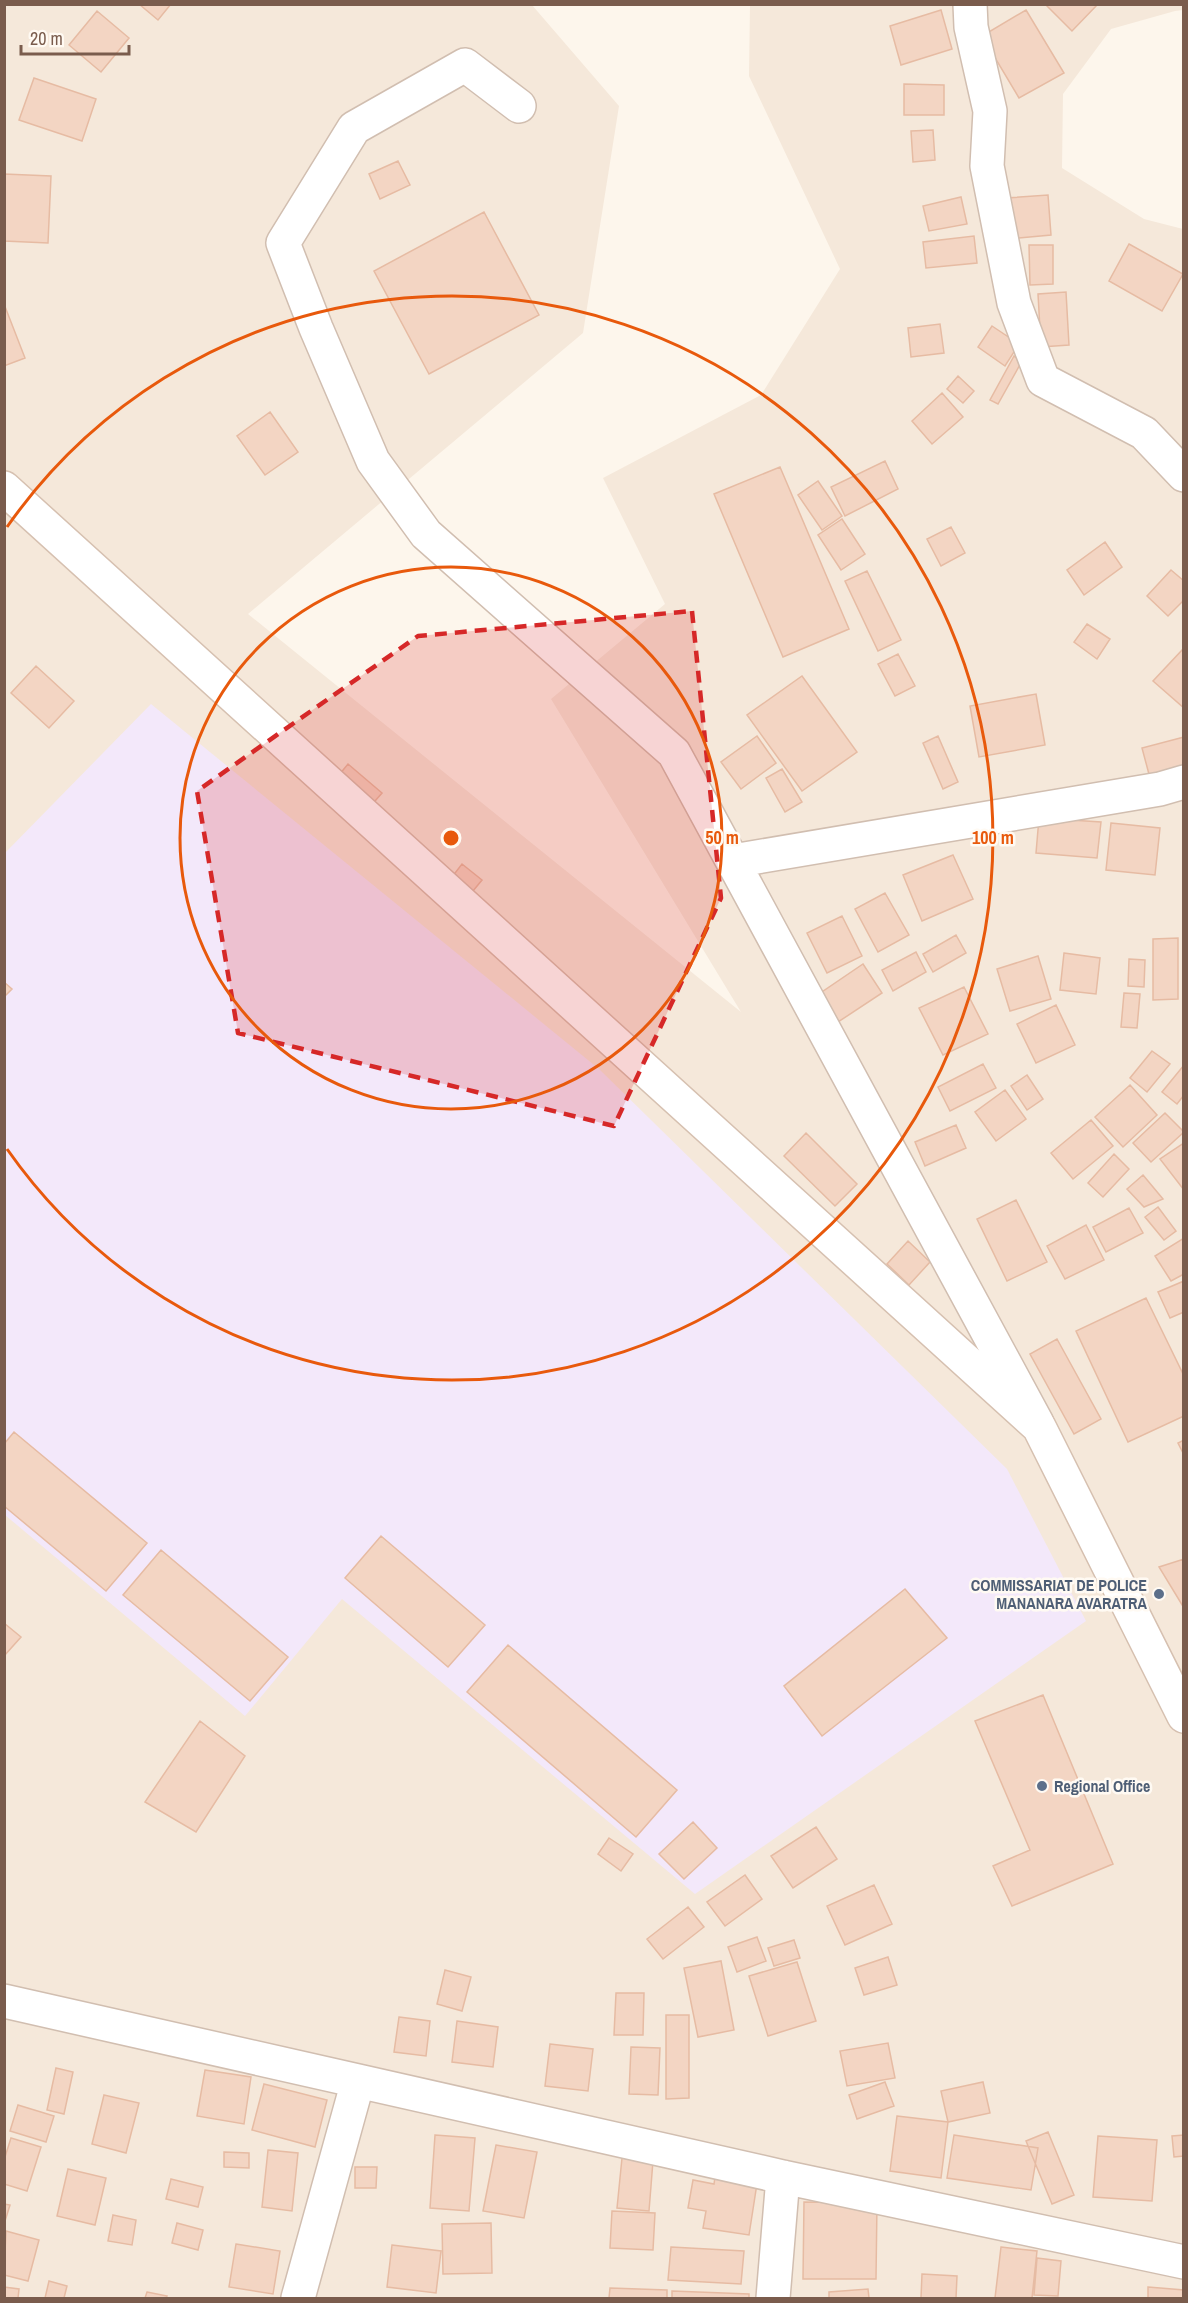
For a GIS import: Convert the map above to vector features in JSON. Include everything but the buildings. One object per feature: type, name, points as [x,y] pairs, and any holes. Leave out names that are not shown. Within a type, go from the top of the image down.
[{"type":"street","points":[[970,4],[971,27],[990,111],[987,166],[1014,303],[1043,380],[1144,433],[1184,475]]},
{"type":"street","points":[[519,106],[465,64],[354,128],[283,243],[316,328],[373,461],[426,534],[674,753],[1039,1427],[1184,1716]]},
{"type":"street","points":[[4,488],[1039,1427]]},
{"type":"street","points":[[733,861],[1160,789],[1184,782]]},
{"type":"street","points":[[4,2001],[783,2177],[1184,2262]]},
{"type":"street","points":[[298,2298],[358,2081]]},
{"type":"street","points":[[773,2298],[783,2177]]},
{"type":"highlighted area","points":[[692,611],[721,898],[614,1126],[238,1033],[197,791],[418,636]]},
{"type":"shaded area","points":[[5,5],[532,5],[619,106],[583,333],[248,614],[741,1012],[551,699],[665,604],[603,478],[761,395],[840,269],[749,76],[750,5],[1183,5],[1183,10],[1111,29],[1063,94],[1062,168],[1144,219],[1183,229],[1183,2298],[5,2298]]},
{"type":"shaded area","points":[[151,704],[599,1069],[1007,1469],[1086,1621],[695,1894],[342,1599],[245,1716],[5,1515],[5,853]]},
{"type":"place","name":"COMMISSARIAT DE POLICE MANANARA AVARATRA","points":[[1159,1594]]},
{"type":"place","name":"Regional Office","points":[[1042,1786]]}]
